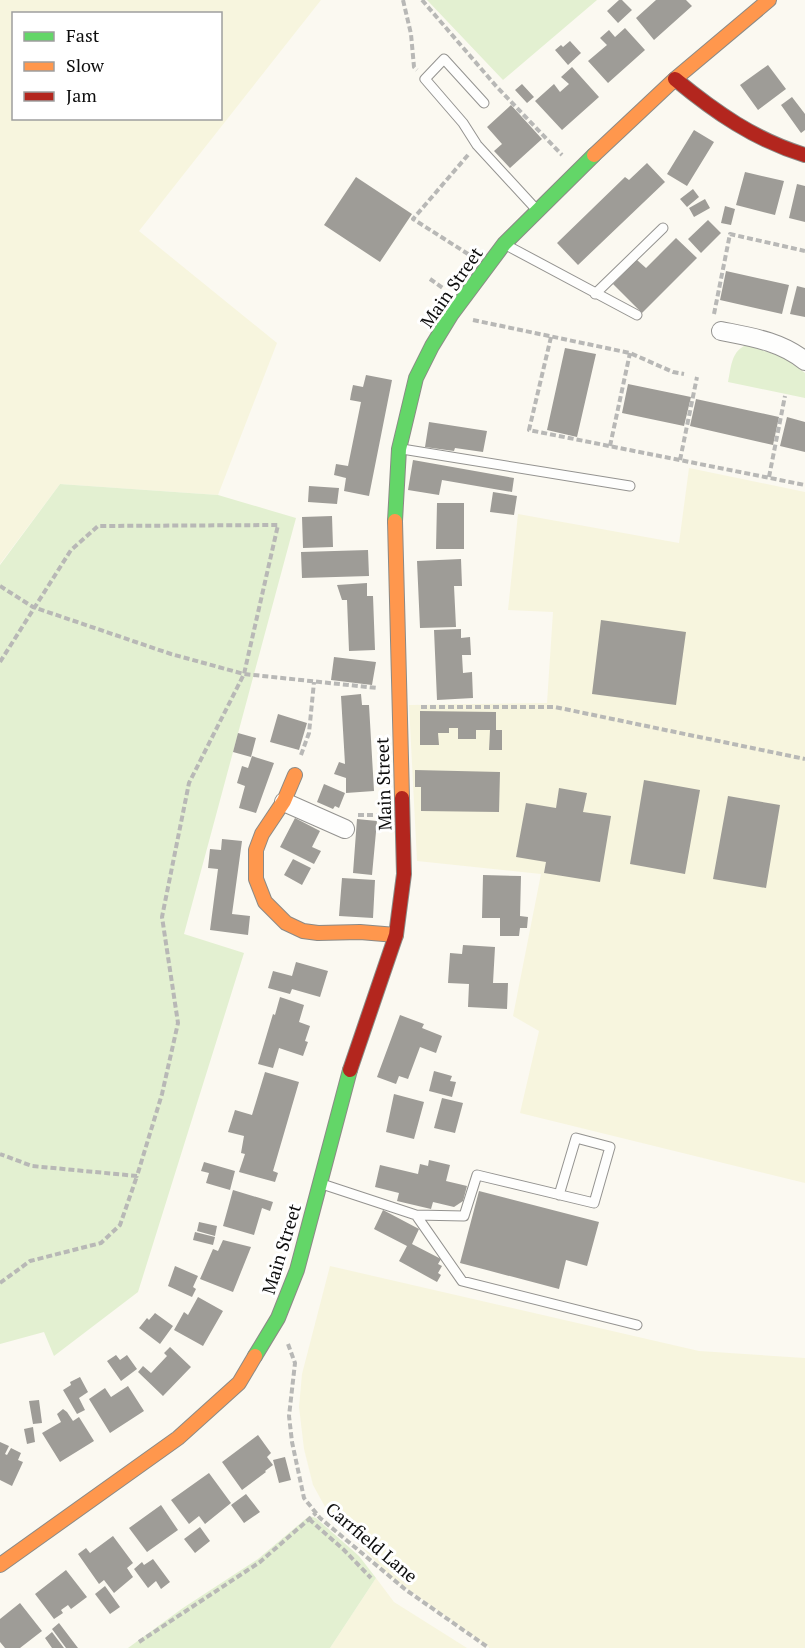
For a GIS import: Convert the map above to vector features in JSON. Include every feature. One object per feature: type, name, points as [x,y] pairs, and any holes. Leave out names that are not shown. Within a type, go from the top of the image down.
[{"type":"street","name":"Main Street","points":[[2,1560],[178,1438],[239,1383],[278,1318],[297,1270],[354,1056],[396,935],[404,874],[394,515],[399,449],[416,378],[451,315],[504,244],[675,78],[769,0]]},
{"type":"street","points":[[675,78],[713,111],[746,132],[805,155]]},
{"type":"street","points":[[717,325],[775,343],[805,361]]},
{"type":"street","points":[[294,775],[284,802],[266,825],[258,840],[254,857],[259,891],[268,906],[280,919],[295,928],[312,933],[356,932],[396,935]]},
{"type":"street","points":[[284,802],[345,829]]},
{"type":"lane","points":[[484,103],[444,59],[425,79],[463,123],[477,145],[537,210]]},
{"type":"lane","points":[[595,294],[663,228]]},
{"type":"lane","points":[[504,244],[636,315]]},
{"type":"lane","points":[[399,449],[630,486]]},
{"type":"lane","points":[[319,1183],[417,1215],[464,1216],[477,1174],[559,1195],[594,1203],[610,1147],[576,1138],[559,1195]]},
{"type":"lane","points":[[417,1215],[462,1281],[637,1325]]},
{"type":"path","points":[[403,0],[411,34],[414,67],[425,79]]},
{"type":"path","points":[[425,1],[496,86],[577,171]]},
{"type":"path","points":[[477,145],[412,218],[486,266]]},
{"type":"path","points":[[717,325],[730,234],[805,251]]},
{"type":"path","points":[[451,315],[630,353],[673,372],[684,374]]},
{"type":"path","points":[[550,337],[529,430],[805,484]]},
{"type":"path","points":[[610,446],[630,353]]},
{"type":"path","points":[[680,460],[697,377]]},
{"type":"path","points":[[769,477],[786,396]]},
{"type":"path","points":[[0,662],[71,550],[98,526],[278,525],[244,674],[189,783],[162,917],[178,1023],[162,1094],[120,1225],[101,1243],[30,1261],[0,1284]]},
{"type":"path","points":[[0,586],[33,607],[171,654],[244,674],[399,690]]},
{"type":"path","points":[[294,775],[309,733],[314,682]]},
{"type":"path","points":[[399,707],[555,707],[805,759]]},
{"type":"path","points":[[345,829],[354,815],[402,814]]},
{"type":"path","points":[[0,1154],[32,1166],[137,1176]]},
{"type":"path","name":"Carrfield Lane","points":[[278,1318],[295,1364],[289,1416],[304,1498],[316,1513],[406,1590],[489,1648]]},
{"type":"path","points":[[139,1642],[260,1562],[316,1513]]},
{"type":"path","points":[[309,1519],[371,1578]]},
{"type":"shaded area","points":[[0,0],[321,0],[139,231],[277,343],[218,495],[60,484],[0,564]]},
{"type":"shaded area","points":[[689,468],[805,492],[805,1183],[520,1113],[539,1031],[513,1016],[541,874],[417,861],[409,705],[547,703],[553,612],[508,610],[518,514],[679,543]]},
{"type":"shaded area","points":[[330,1266],[699,1351],[805,1358],[805,1648],[490,1648],[391,1577],[329,1514],[313,1485],[304,1449],[299,1407],[302,1374]]},
{"type":"shaded area","points":[[376,1578],[394,1602],[467,1648],[330,1648]]},
{"type":"green space","points":[[427,0],[597,0],[503,80]]},
{"type":"green space","points":[[744,346],[783,357],[805,373],[805,398],[728,382],[734,357]]},
{"type":"green space","points":[[60,484],[218,495],[296,518],[184,934],[244,953],[138,1292],[54,1356],[44,1332],[0,1344],[0,565]]},
{"type":"green space","points":[[309,1516],[316,1518],[359,1556],[376,1578],[330,1648],[128,1648],[183,1608],[258,1559]]},
{"type":"building","points":[[622,0],[632,10],[618,23],[607,11]]},
{"type":"building","points":[[656,0],[686,0],[692,6],[654,40],[636,18]]},
{"type":"building","points":[[625,28],[645,50],[608,83],[588,61],[607,45],[600,38],[609,30],[615,37]]},
{"type":"building","points":[[570,41],[581,53],[568,65],[555,50]]},
{"type":"building","points":[[768,65],[786,89],[758,110],[740,85]]},
{"type":"building","points":[[572,67],[599,97],[562,130],[535,101],[554,84],[560,92],[569,84],[561,77]]},
{"type":"building","points":[[522,84],[534,97],[527,103],[515,90]]},
{"type":"building","points":[[792,97],[805,114],[805,130],[801,133],[781,105]]},
{"type":"building","points":[[511,105],[542,139],[510,168],[494,151],[502,144],[487,127]]},
{"type":"building","points":[[694,130],[714,142],[687,186],[667,174]]},
{"type":"building","points":[[647,163],[665,182],[578,265],[557,243],[625,177],[629,180]]},
{"type":"building","points":[[745,172],[784,181],[775,215],[736,205]]},
{"type":"building","points":[[356,177],[412,214],[380,262],[324,225]]},
{"type":"building","points":[[797,184],[805,186],[805,222],[789,218]]},
{"type":"building","points":[[693,189],[699,197],[687,207],[680,199]]},
{"type":"building","points":[[705,199],[710,208],[694,217],[689,208]]},
{"type":"building","points":[[725,206],[735,209],[731,225],[721,223]]},
{"type":"building","points":[[708,220],[721,233],[701,253],[688,239]]},
{"type":"building","points":[[676,238],[697,258],[642,313],[613,284],[637,260],[646,268]]},
{"type":"building","points":[[726,271],[789,285],[782,314],[720,300]]},
{"type":"building","points":[[797,286],[805,288],[805,317],[790,314]]},
{"type":"building","points":[[565,348],[596,354],[577,437],[547,430]]},
{"type":"building","points":[[366,375],[392,380],[369,496],[344,491],[346,478],[334,475],[336,464],[348,466],[361,402],[350,400],[351,394],[353,385],[363,387]]},
{"type":"building","points":[[628,384],[691,397],[684,426],[622,413]]},
{"type":"building","points":[[696,399],[779,417],[773,445],[690,426]]},
{"type":"building","points":[[787,417],[805,422],[805,452],[780,446]]},
{"type":"building","points":[[429,422],[487,431],[483,452],[425,447]]},
{"type":"building","points":[[413,460],[514,478],[512,492],[442,480],[439,495],[408,490]]},
{"type":"building","points":[[309,486],[339,488],[337,504],[308,502]]},
{"type":"building","points":[[493,492],[517,496],[514,515],[490,512]]},
{"type":"building","points":[[437,503],[464,503],[464,549],[436,549]]},
{"type":"building","points":[[332,516],[333,547],[303,548],[302,517]]},
{"type":"building","points":[[368,550],[369,576],[302,578],[301,552]]},
{"type":"building","points":[[461,559],[462,586],[454,586],[456,627],[420,628],[417,561]]},
{"type":"building","points":[[367,583],[367,596],[373,596],[375,650],[349,651],[347,600],[342,600],[337,585]]},
{"type":"building","points":[[601,620],[686,632],[676,705],[592,694]]},
{"type":"building","points":[[461,629],[461,638],[470,637],[471,655],[462,655],[463,673],[472,672],[473,698],[437,700],[434,630]]},
{"type":"building","points":[[334,657],[376,662],[372,685],[331,680]]},
{"type":"building","points":[[361,694],[362,705],[369,705],[374,791],[346,793],[346,778],[334,774],[339,762],[345,764],[341,696]]},
{"type":"building","points":[[420,711],[496,712],[496,730],[502,730],[502,750],[489,750],[490,730],[476,730],[476,739],[458,739],[458,728],[449,728],[449,733],[438,733],[439,745],[420,745]]},
{"type":"building","points":[[278,714],[307,723],[299,750],[270,742]]},
{"type":"building","points":[[238,733],[256,738],[251,757],[233,752]]},
{"type":"building","points":[[252,756],[274,763],[256,813],[239,808],[245,786],[237,783],[242,766],[248,768]]},
{"type":"building","points":[[415,770],[500,772],[499,812],[421,811],[421,787],[415,787]]},
{"type":"building","points":[[644,780],[700,790],[685,874],[630,864]]},
{"type":"building","points":[[324,784],[345,793],[339,808],[335,806],[333,809],[317,802]]},
{"type":"building","points":[[559,788],[587,793],[583,812],[611,816],[600,882],[544,873],[546,862],[516,857],[526,803],[556,808]]},
{"type":"building","points":[[728,796],[780,805],[766,888],[713,879]]},
{"type":"building","points":[[295,818],[320,831],[312,847],[321,851],[314,864],[280,847]]},
{"type":"building","points":[[357,819],[377,821],[372,875],[353,873]]},
{"type":"building","points":[[222,839],[242,841],[232,914],[250,916],[248,935],[210,930],[218,869],[208,868],[210,849],[221,850]]},
{"type":"building","points":[[293,859],[311,868],[302,885],[284,875]]},
{"type":"building","points":[[483,875],[521,876],[520,916],[528,917],[527,928],[520,928],[519,936],[500,936],[500,918],[482,918]]},
{"type":"building","points":[[342,878],[375,880],[373,918],[339,916]]},
{"type":"building","points":[[463,945],[495,947],[493,983],[508,983],[507,1009],[468,1007],[469,984],[448,983],[450,953],[462,954]]},
{"type":"building","points":[[296,962],[328,971],[320,997],[292,989],[290,994],[268,988],[273,971],[292,976]]},
{"type":"building","points":[[280,997],[304,1005],[299,1022],[310,1026],[303,1056],[279,1048],[273,1068],[258,1064]]},
{"type":"building","points":[[400,1015],[424,1024],[422,1028],[442,1036],[436,1053],[420,1047],[408,1079],[399,1076],[396,1084],[377,1077]]},
{"type":"building","points":[[434,1071],[452,1076],[450,1081],[456,1082],[452,1097],[429,1091]]},
{"type":"building","points":[[265,1072],[299,1082],[273,1171],[278,1173],[275,1182],[239,1172],[245,1154],[241,1153],[244,1136],[228,1132],[235,1110],[252,1115]]},
{"type":"building","points":[[394,1094],[424,1102],[414,1139],[386,1132]]},
{"type":"building","points":[[442,1098],[463,1103],[455,1133],[434,1128]]},
{"type":"building","points":[[429,1160],[450,1165],[446,1181],[467,1186],[463,1201],[454,1207],[433,1202],[431,1209],[397,1201],[399,1193],[375,1187],[380,1165],[418,1174],[420,1164],[428,1166]]},
{"type":"building","points":[[204,1162],[235,1171],[230,1190],[206,1183],[209,1173],[201,1171]]},
{"type":"building","points":[[233,1190],[273,1202],[270,1211],[262,1208],[254,1235],[223,1226]]},
{"type":"building","points":[[479,1191],[599,1222],[587,1266],[566,1260],[559,1289],[460,1263]]},
{"type":"building","points":[[383,1210],[419,1229],[412,1244],[441,1259],[438,1264],[442,1266],[438,1273],[441,1275],[437,1282],[399,1261],[407,1246],[374,1229]]},
{"type":"building","points":[[199,1222],[217,1226],[215,1236],[197,1231]]},
{"type":"building","points":[[195,1232],[215,1237],[213,1245],[193,1240]]},
{"type":"building","points":[[223,1240],[251,1247],[233,1292],[200,1279],[213,1249],[218,1251]]},
{"type":"building","points":[[175,1266],[198,1276],[192,1297],[168,1286]]},
{"type":"building","points":[[198,1297],[223,1311],[203,1346],[174,1330],[184,1312],[188,1315]]},
{"type":"building","points":[[155,1313],[173,1326],[160,1344],[139,1328],[147,1318],[149,1320]]},
{"type":"building","points":[[170,1347],[191,1367],[163,1396],[138,1372],[143,1366],[151,1373],[167,1356],[164,1353]]},
{"type":"building","points":[[116,1355],[120,1360],[127,1355],[137,1369],[121,1381],[107,1361]]},
{"type":"building","points":[[80,1377],[88,1392],[79,1398],[85,1410],[77,1414],[63,1390],[71,1385],[70,1382]]},
{"type":"building","points":[[128,1386],[144,1411],[110,1433],[89,1399],[105,1388],[111,1397]]},
{"type":"building","points":[[39,1400],[42,1423],[33,1424],[29,1401]]},
{"type":"building","points":[[63,1409],[73,1421],[79,1417],[94,1441],[60,1462],[42,1433],[61,1422],[57,1414]]},
{"type":"building","points":[[33,1427],[35,1442],[27,1444],[24,1429]]},
{"type":"building","points":[[258,1435],[271,1453],[267,1457],[273,1465],[242,1490],[222,1462]]},
{"type":"building","points":[[0,1442],[9,1446],[5,1454],[7,1455],[11,1448],[21,1453],[18,1460],[23,1462],[12,1486],[0,1480]]},
{"type":"building","points":[[285,1457],[291,1480],[279,1483],[273,1460]]},
{"type":"building","points":[[209,1473],[231,1503],[205,1524],[199,1516],[189,1524],[171,1500]]},
{"type":"building","points":[[246,1494],[260,1512],[244,1523],[231,1505]]},
{"type":"building","points":[[161,1505],[178,1530],[147,1552],[129,1528]]},
{"type":"building","points":[[200,1527],[210,1541],[195,1553],[184,1539]]},
{"type":"building","points":[[113,1536],[133,1563],[127,1568],[133,1577],[114,1593],[104,1580],[99,1584],[78,1554],[86,1548],[90,1553]]},
{"type":"building","points":[[153,1559],[170,1582],[161,1589],[156,1581],[148,1588],[134,1569],[142,1562],[144,1565]]},
{"type":"building","points":[[66,1570],[87,1597],[71,1609],[68,1605],[61,1610],[63,1613],[54,1619],[35,1594]]},
{"type":"building","points":[[105,1586],[120,1607],[110,1614],[95,1594]]},
{"type":"building","points":[[20,1603],[42,1631],[20,1648],[5,1648],[0,1642],[0,1619]]},
{"type":"building","points":[[59,1623],[78,1648],[66,1648],[52,1629]]},
{"type":"building","points":[[52,1632],[64,1648],[52,1648],[45,1638]]},
{"type":"traffic: fast","points":[[395,521],[399,449],[416,378],[432,346],[451,315],[504,244],[594,155]]},
{"type":"traffic: fast","points":[[255,1356],[278,1318],[297,1270],[350,1070]]},
{"type":"traffic: slow","points":[[594,155],[675,79],[769,0]]},
{"type":"traffic: slow","points":[[395,521],[402,798]]},
{"type":"traffic: slow","points":[[295,775],[284,801],[262,834],[256,850],[256,879],[265,902],[286,923],[303,931],[396,935]]},
{"type":"traffic: slow","points":[[0,1565],[178,1438],[239,1383],[255,1356]]},
{"type":"traffic: jam","points":[[675,79],[736,124],[769,141],[805,155]]},
{"type":"traffic: jam","points":[[350,1070],[396,935],[404,874],[402,798]]}]
